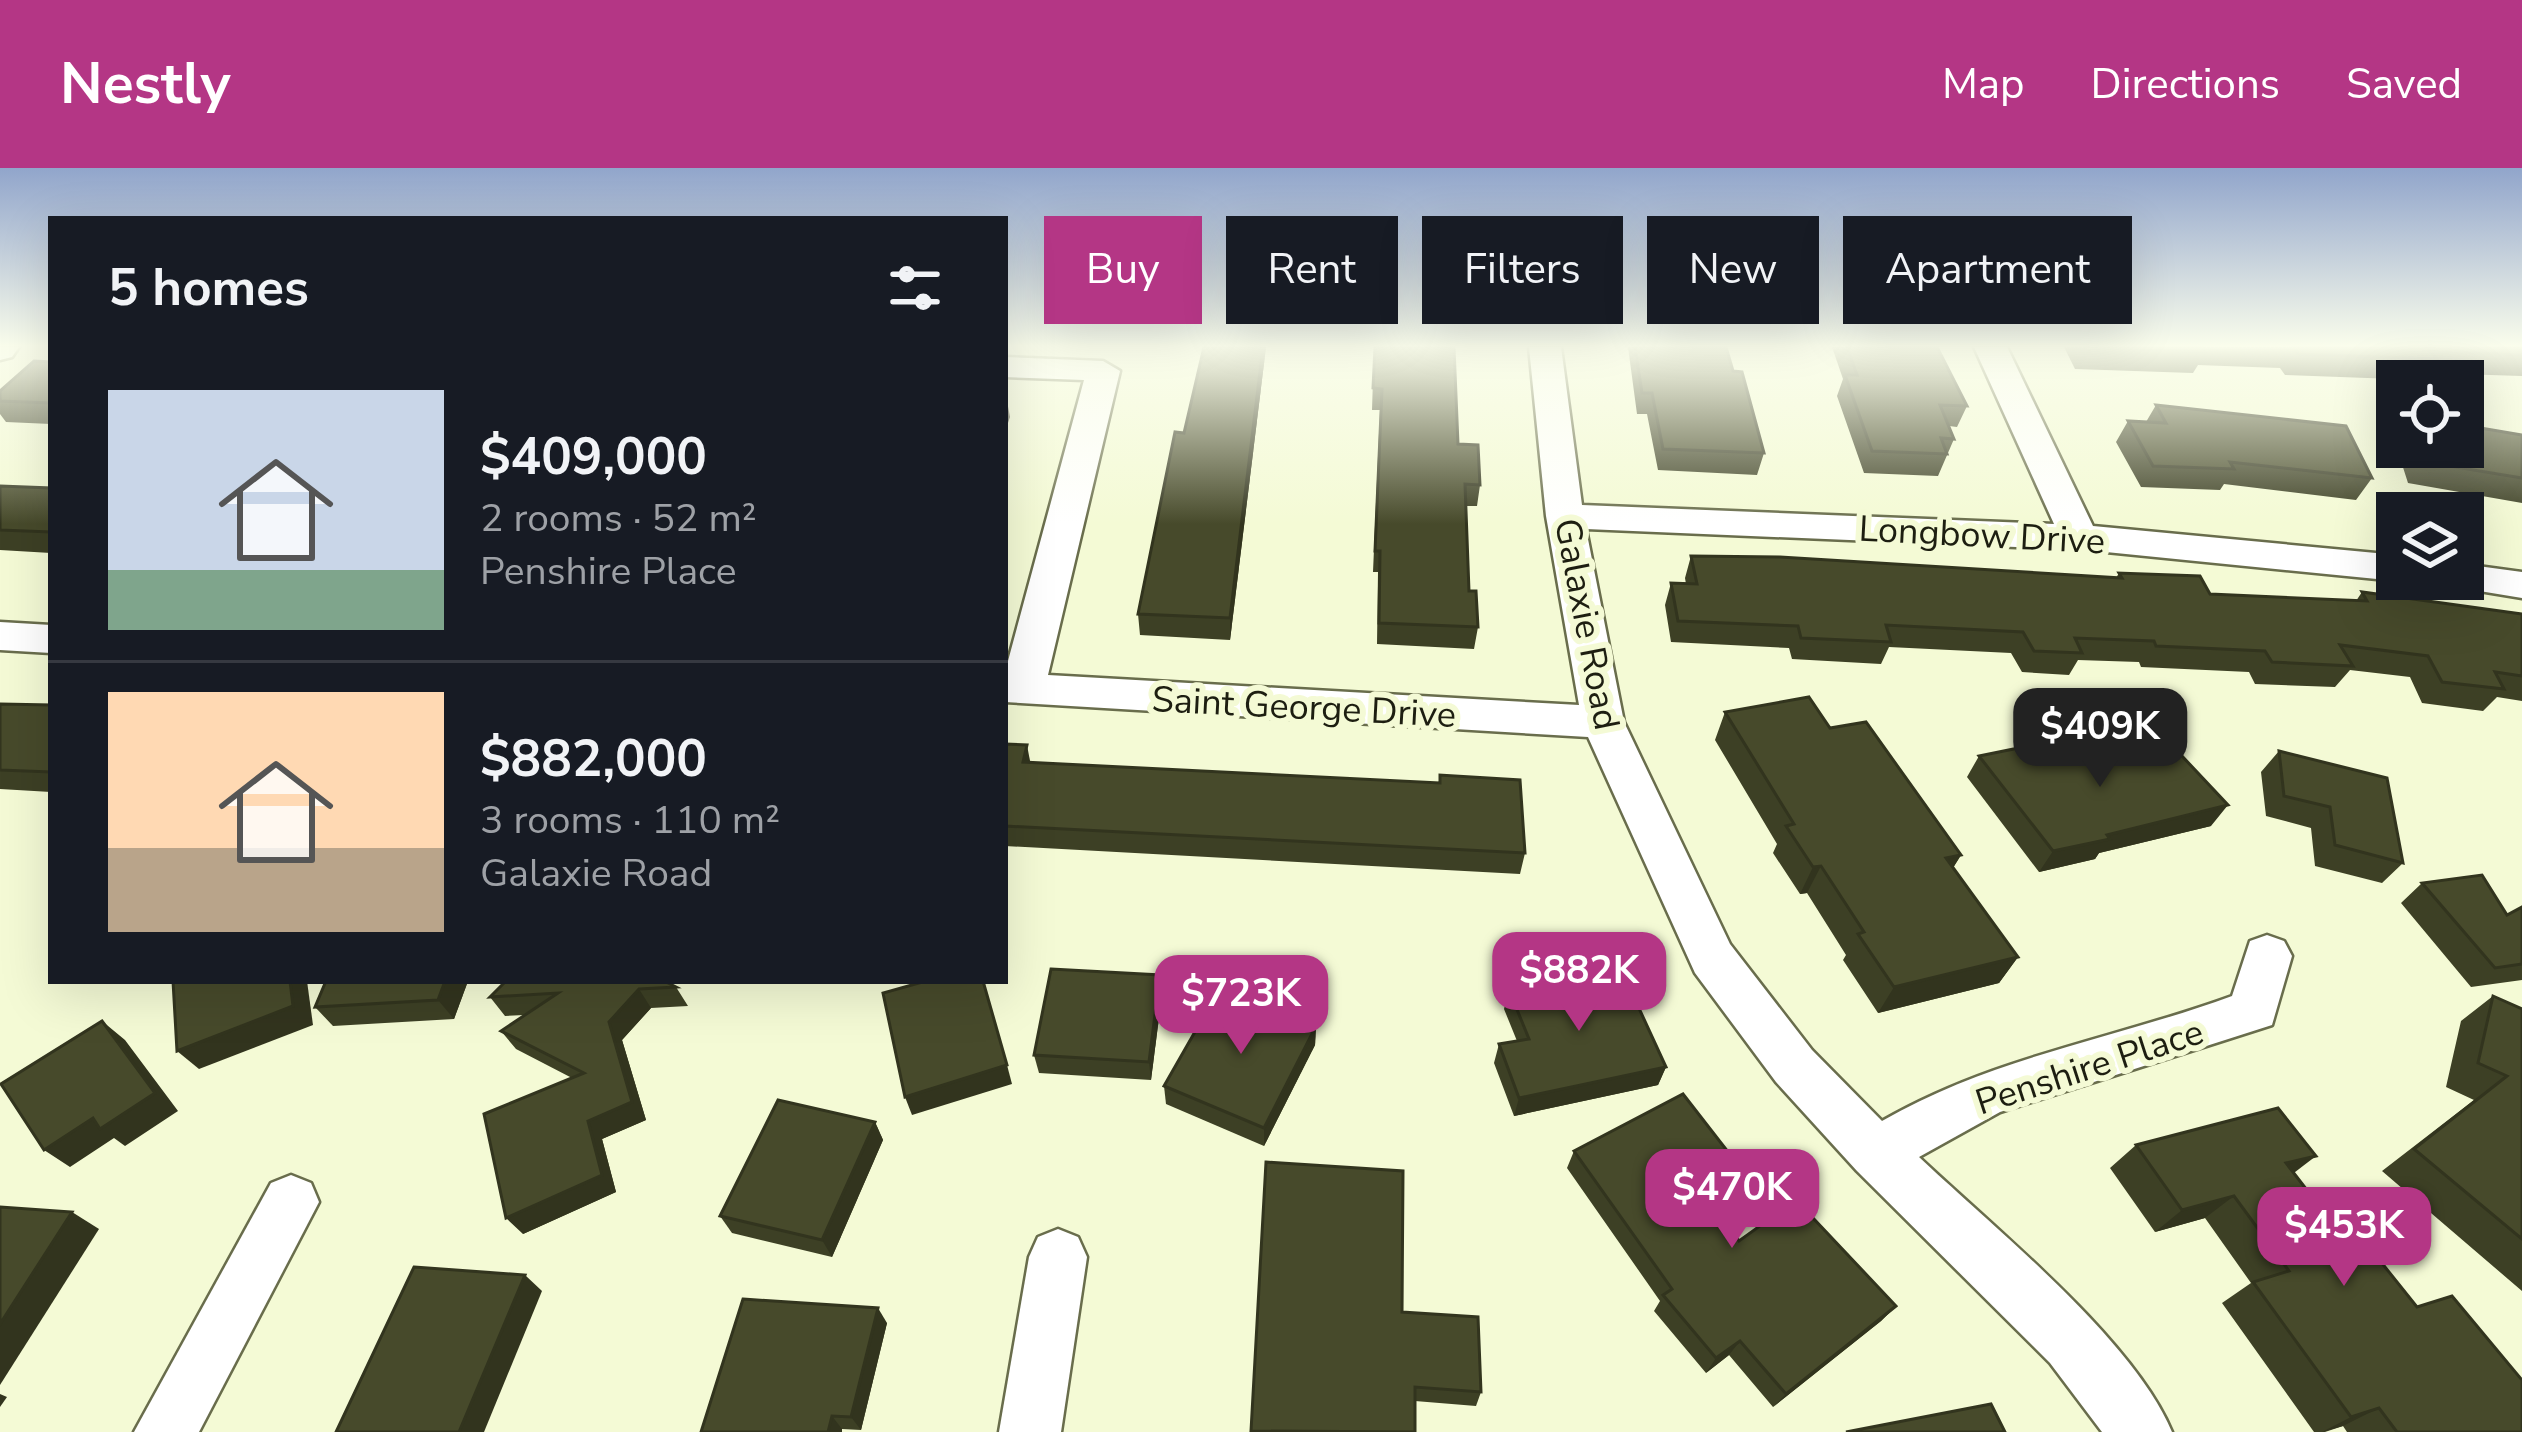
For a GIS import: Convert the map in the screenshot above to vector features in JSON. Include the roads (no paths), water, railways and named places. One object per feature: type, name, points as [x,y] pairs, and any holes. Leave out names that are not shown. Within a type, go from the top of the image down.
[{"type":"street","points":[[1014,687],[1093,406]]},
{"type":"street","name":"Galaxie Road","points":[[1552,406],[1565,516],[1603,722],[1712,958],[1794,1066],[1876,1153],[2071,1342],[2141,1432]]},
{"type":"street","points":[[2018,406],[2080,538]]},
{"type":"street","name":"Longbow Drive","points":[[1565,516],[2080,538],[2275,551],[2376,565]]},
{"type":"street","points":[[2484,580],[2522,585]]},
{"type":"street","points":[[0,636],[48,639]]},
{"type":"street","name":"Saint George Drive","points":[[1014,687],[1603,722]]},
{"type":"street","name":"Penshire Place","points":[[1876,1153],[1985,1094],[2188,1037],[2254,1010],[2267,956]]},
{"type":"street","points":[[165,1432],[291,1202]]},
{"type":"street","points":[[1030,1432],[1058,1257]]}]
